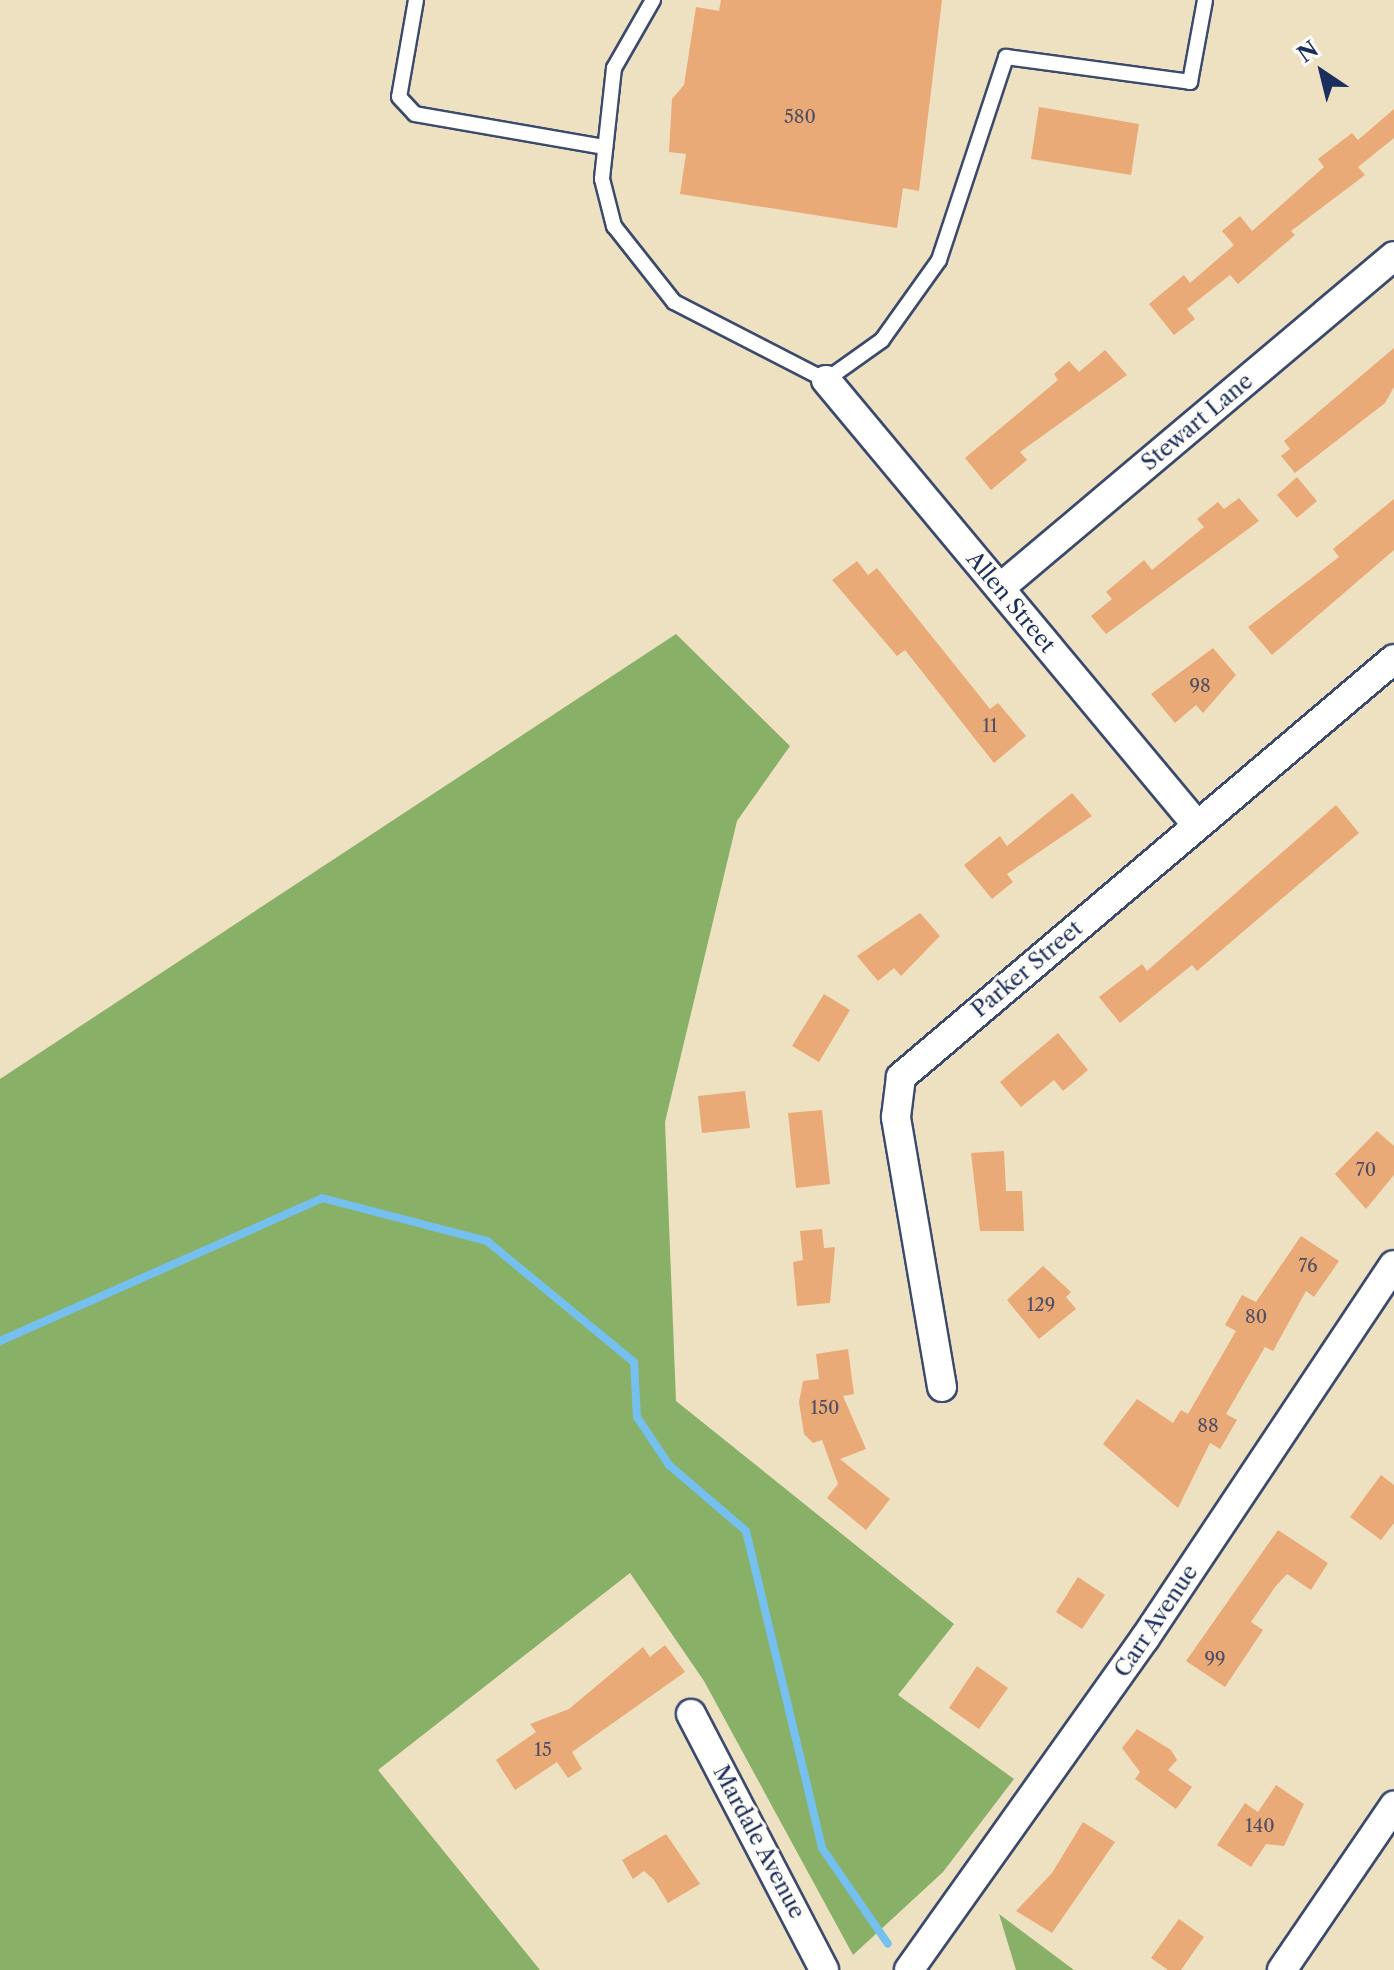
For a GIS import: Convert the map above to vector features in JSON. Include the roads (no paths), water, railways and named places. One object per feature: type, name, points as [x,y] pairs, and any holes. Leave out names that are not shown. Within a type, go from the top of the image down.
[{"type":"street","name":"Stewart Lane","points":[[1000,588],[1394,256]]},
{"type":"street","name":"Allen Street","points":[[826,380],[1196,824]]},
{"type":"street","name":"Parker Street","points":[[942,1387],[896,1117],[901,1077],[1394,659]]},
{"type":"street","name":"Carr Avenue","points":[[909,1970],[1145,1638],[1394,1265]]},
{"type":"street","name":"Mardale Avenue","points":[[691,1714],[824,1970]]},
{"type":"street","points":[[1282,1970],[1394,1806]]},
{"type":"lane","points":[[416,0],[399,97],[415,114],[605,147]]},
{"type":"lane","points":[[653,0],[614,68],[602,179],[614,226],[674,302],[826,380],[882,340],[939,260],[1006,57],[1190,82],[1205,0]]},
{"type":"waterway","points":[[0,1341],[322,1198],[487,1241],[634,1362],[637,1417],[669,1465],[746,1531],[822,1848],[888,1944]]}]
